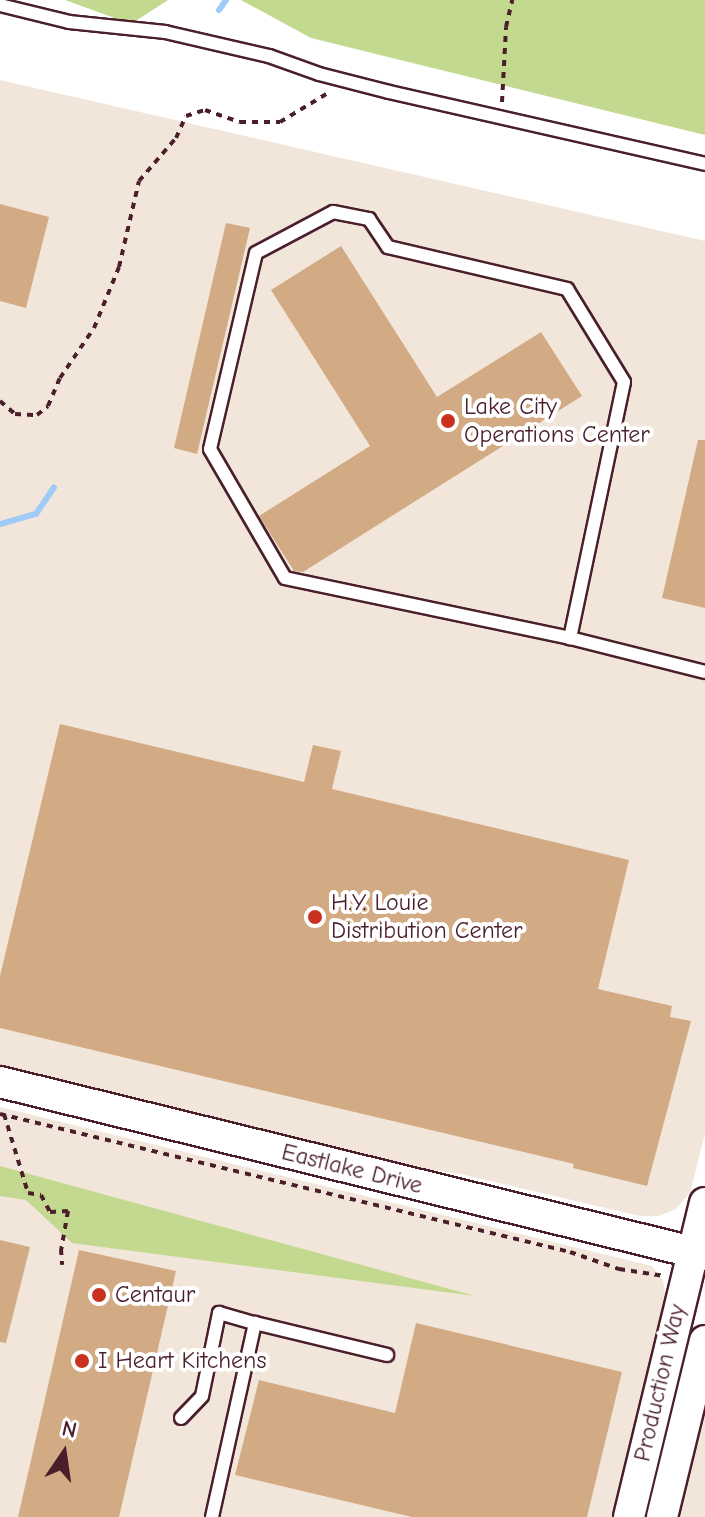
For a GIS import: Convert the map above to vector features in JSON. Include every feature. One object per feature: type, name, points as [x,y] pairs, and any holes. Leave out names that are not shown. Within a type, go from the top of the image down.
[{"type":"street","name":"Eastlake Drive","points":[[0,1082],[699,1254]]},
{"type":"street","name":"Production Way","points":[[629,1517],[699,1254],[705,1203]]},
{"type":"street","name":"Production Way","points":[[662,1517],[703,1358]]},
{"type":"lane","points":[[0,5],[69,22],[165,32],[269,56],[348,81],[705,164]]},
{"type":"lane","points":[[570,638],[624,382],[567,289],[388,247],[369,219],[333,212],[256,253],[210,449],[285,578],[570,638],[705,672]]},
{"type":"lane","points":[[181,1418],[202,1396],[219,1313],[387,1355]]},
{"type":"lane","points":[[212,1517],[255,1323]]},
{"type":"path","points":[[501,117],[506,27],[512,0]]},
{"type":"path","points":[[0,401],[15,414],[37,415],[48,406],[60,378],[94,328],[119,267],[139,181],[176,138],[186,116],[205,110],[240,122],[280,122],[348,81]]},
{"type":"path","points":[[2,1114],[28,1193],[41,1195],[50,1212],[68,1211],[61,1249],[62,1265]]},
{"type":"path","points":[[2,1114],[555,1248],[619,1269],[660,1275]]},
{"type":"shaded area","points":[[0,80],[705,241],[705,1134],[690,1193],[676,1209],[659,1216],[640,1216],[460,1174],[414,1167],[0,1069]]},
{"type":"shaded area","points":[[0,1107],[652,1266],[663,1280],[666,1298],[614,1517],[0,1517]]},
{"type":"shaded area","points":[[705,1375],[705,1517],[670,1517]]},
{"type":"green space","points":[[65,0],[168,0],[131,24]]},
{"type":"green space","points":[[241,0],[705,0],[705,135],[311,38]]},
{"type":"green space","points":[[0,1166],[475,1296],[72,1243],[26,1200],[0,1196]]},
{"type":"building","points":[[0,204],[49,217],[26,308],[0,301]]},
{"type":"building","points":[[226,223],[250,228],[197,454],[174,448]]},
{"type":"building","name":"Lake City Operations Center","points":[[341,246],[437,397],[541,332],[582,396],[303,572],[294,571],[259,516],[370,446],[271,290]]},
{"type":"building","points":[[698,440],[705,440],[705,608],[662,598]]},
{"type":"building","name":"H.Y. Louie Distribution Center","points":[[60,724],[304,782],[313,745],[341,751],[332,789],[629,860],[598,989],[672,1006],[670,1017],[691,1021],[647,1186],[573,1168],[574,1164],[0,1028],[0,976]]},
{"type":"building","points":[[0,1240],[30,1247],[6,1343],[0,1342]]},
{"type":"building","points":[[79,1250],[176,1271],[119,1517],[18,1517]]},
{"type":"building","points":[[416,1323],[622,1372],[587,1517],[412,1517],[235,1475],[259,1380],[395,1413]]},
{"type":"waterway","points":[[219,10],[226,0]]},
{"type":"waterway","points":[[0,524],[36,514],[54,487]]},
{"type":"place","name":"Lake City Operations Center","points":[[448,421]]},
{"type":"place","name":"H.Y. Louie Distribution Center","points":[[315,917]]},
{"type":"place","name":"Centaur","points":[[99,1295]]},
{"type":"place","name":"I Heart Kitchens","points":[[82,1361]]}]
